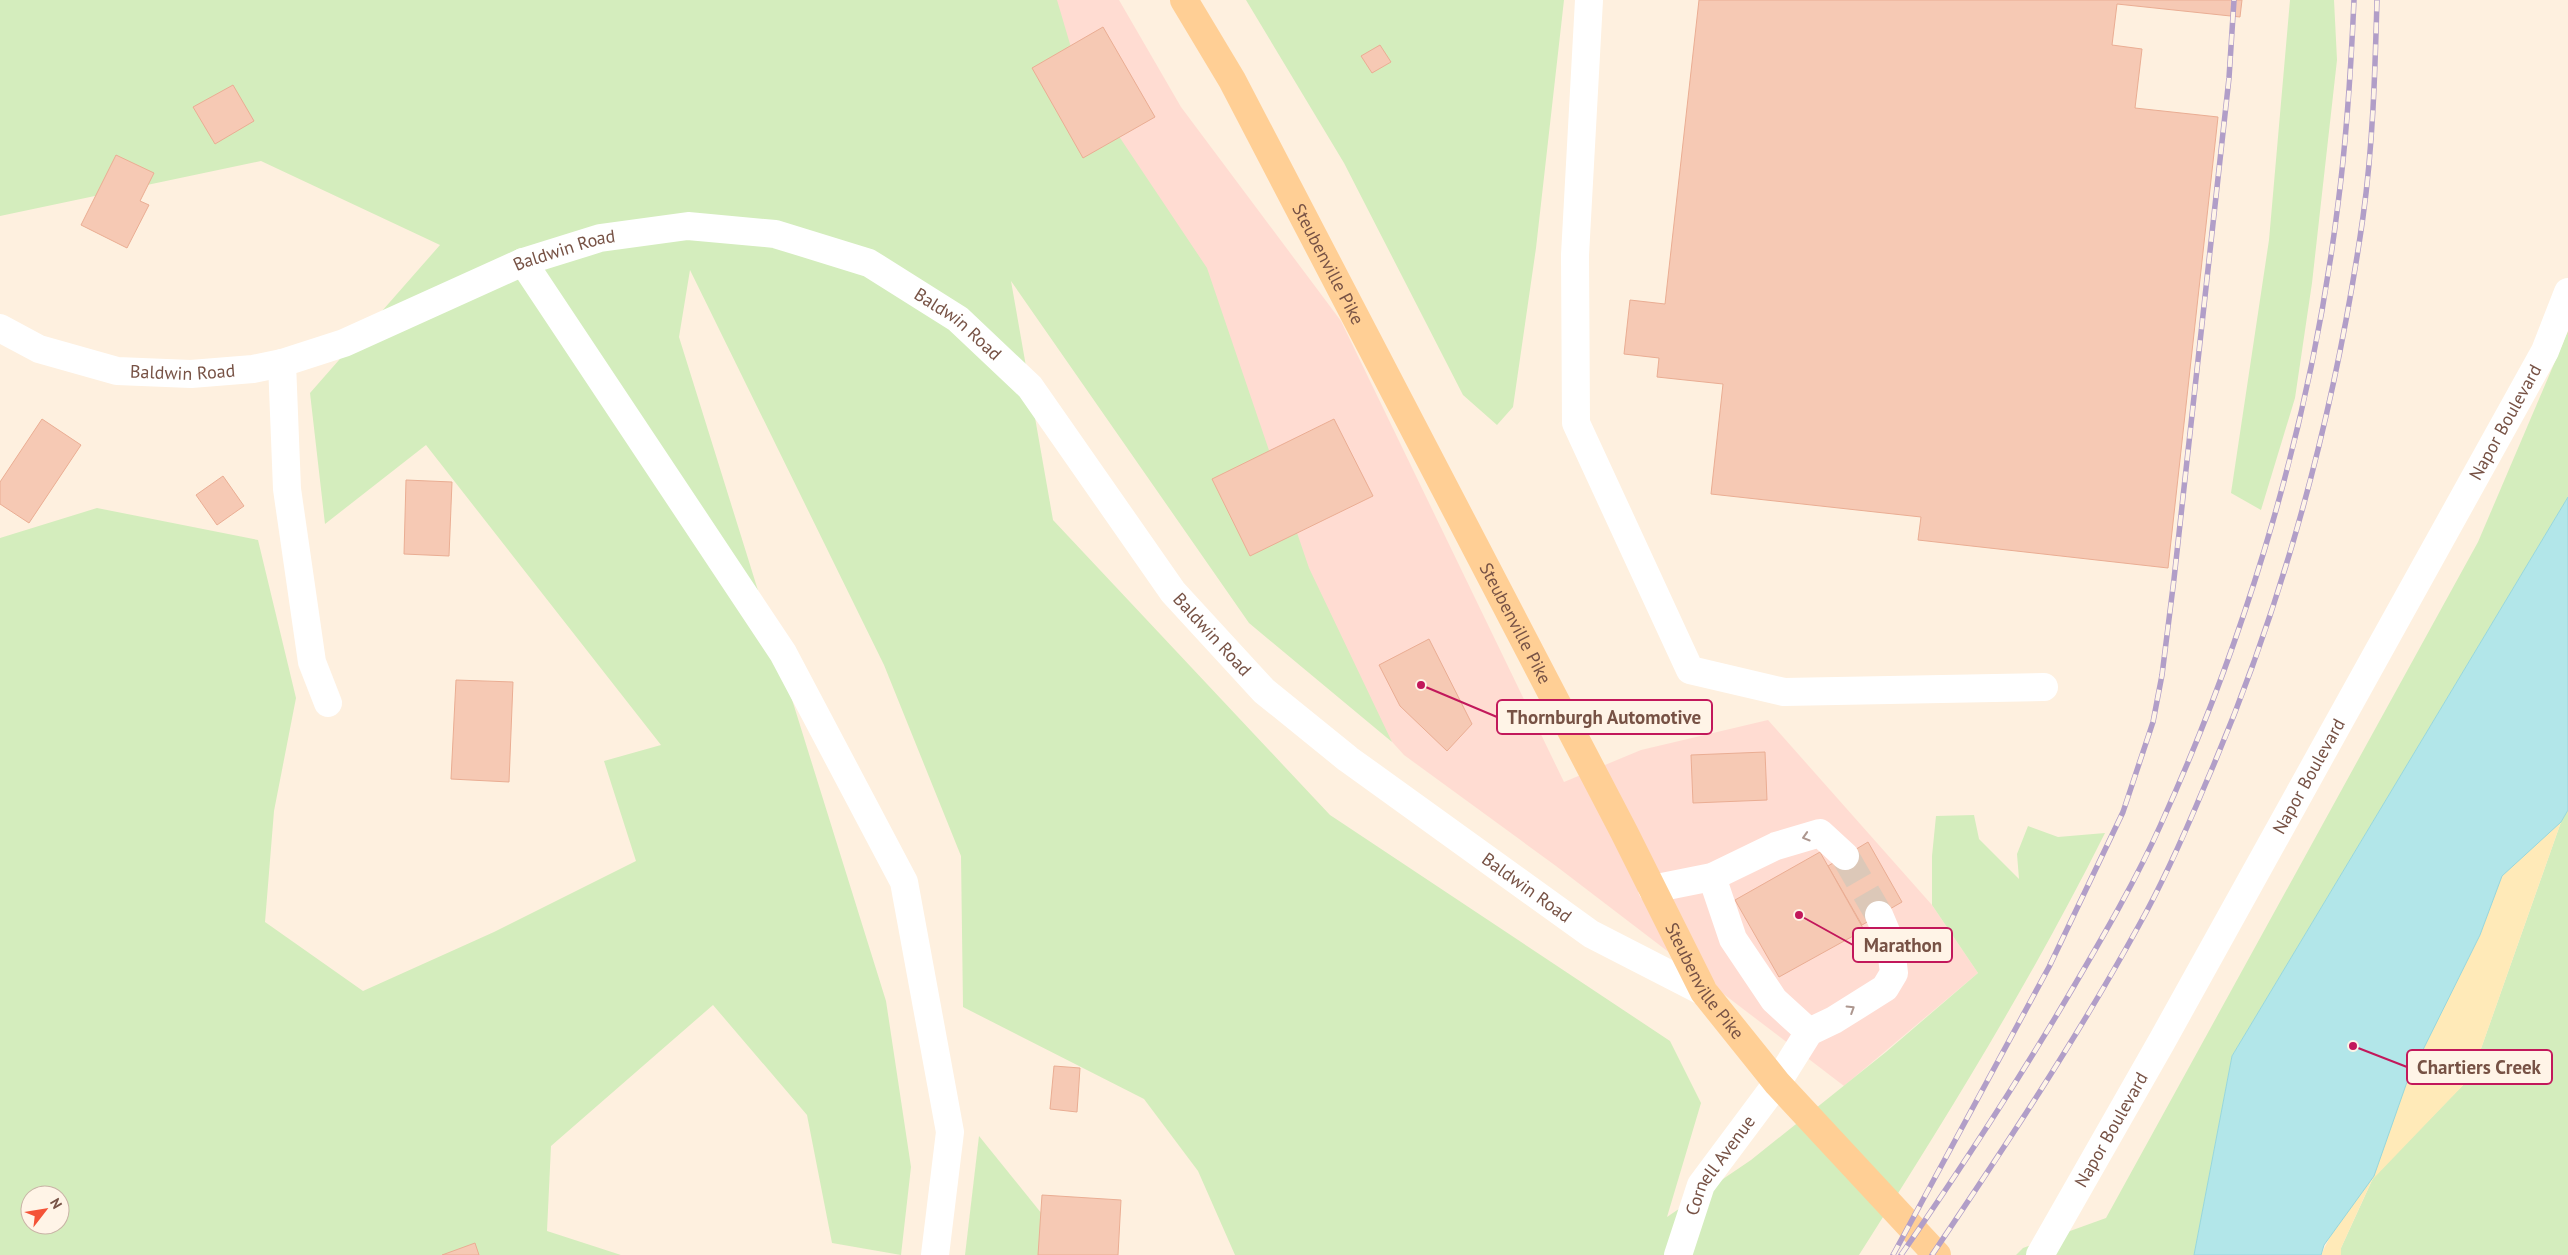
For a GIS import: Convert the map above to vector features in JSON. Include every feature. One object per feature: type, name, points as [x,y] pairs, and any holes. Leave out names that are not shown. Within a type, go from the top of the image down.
[{"type":"main road","name":"Steubenville Pike","points":[[1184,0],[1232,80],[1704,992],[1777,1083],[1850,1164],[1937,1255]]},
{"type":"street","points":[[1589,0],[1575,255],[1576,423],[1690,670],[1784,692],[2044,687]]},
{"type":"street","name":"Baldwin Road","points":[[0,328],[39,349],[117,371],[191,374],[252,369],[282,364],[344,343],[523,262],[600,238],[688,226],[775,234],[869,263],[958,319],[1030,387],[1173,592],[1264,691],[1348,759],[1591,934],[1704,992]]},
{"type":"street","points":[[523,262],[783,652],[904,882],[950,1132],[935,1255]]},
{"type":"street","name":"Napor Boulevard","points":[[2040,1255],[2162,1041],[2545,351],[2568,292]]},
{"type":"street","points":[[282,364],[287,489],[312,662],[328,703]]},
{"type":"street","points":[[1652,889],[1712,877],[1776,846],[1820,833],[1845,856]]},
{"type":"street","points":[[1712,877],[1733,939],[1774,1000],[1809,1032],[1885,988],[1894,974],[1890,941],[1879,915]]},
{"type":"street","name":"Cornell Avenue","points":[[1678,1255],[1700,1185],[1777,1083],[1809,1032]]},
{"type":"shaded area","points":[[961,0],[1119,0],[1181,107],[1341,321],[1564,782],[1641,750],[1768,720],[1932,905],[1978,973],[1844,1086],[1556,866],[1404,755],[1264,600]]},
{"type":"green space","points":[[0,0],[1057,0],[1080,78],[1207,268],[1309,568],[1392,742],[1249,623],[1011,281],[1053,520],[1330,815],[1670,1041],[1701,1103],[1667,1217],[1751,1160],[1886,1052],[1978,973],[1932,905],[1932,856],[1936,816],[1974,815],[1979,839],[2019,879],[2017,854],[2028,826],[2058,837],[2105,833],[2048,941],[1988,1047],[1859,1255],[1235,1255],[1198,1171],[1144,1099],[963,1007],[961,856],[884,665],[690,270],[679,337],[886,1001],[911,1167],[901,1255],[832,1243],[807,1115],[713,1005],[551,1146],[547,1231],[621,1255],[0,1255],[0,538],[97,508],[258,540],[296,698],[274,811],[265,922],[363,991],[494,932],[636,861],[604,761],[661,745],[426,445],[325,524],[310,393],[440,245],[261,161],[0,216]]},
{"type":"green space","points":[[1246,0],[1564,0],[1536,248],[1513,407],[1497,425],[1463,395],[1344,163]]},
{"type":"green space","points":[[2290,0],[2334,0],[2337,60],[2312,283],[2295,398],[2261,510],[2231,493],[2269,240]]},
{"type":"green space","points":[[2568,331],[2568,497],[2232,1056],[2194,1255],[2016,1255],[2023,1248],[2106,1218],[2478,542]]},
{"type":"green space","points":[[2568,810],[2568,1255],[2341,1255],[2341,1248],[2374,1176],[2471,1077],[2561,822]]},
{"type":"green space","points":[[979,1136],[1075,1255],[965,1255]]},
{"type":"sand","points":[[2561,822],[2471,1077],[2372,1180],[2341,1248],[2341,1255],[2321,1255],[2480,935],[2502,876]]},
{"type":"water","points":[[2568,497],[2568,810],[2561,822],[2502,876],[2480,935],[2407,1082],[2374,1176],[2324,1245],[2321,1255],[2194,1255],[2232,1056]]},
{"type":"building","points":[[1699,0],[2242,0],[2240,17],[2117,4],[2112,45],[2142,49],[2135,108],[2218,117],[2168,568],[1918,540],[1921,517],[1711,494],[1723,384],[1657,377],[1659,358],[1624,354],[1630,300],[1665,304]]},
{"type":"building","points":[[1103,27],[1155,117],[1083,158],[1032,68]]},
{"type":"building","points":[[1380,45],[1391,62],[1372,73],[1361,56]]},
{"type":"building","points":[[233,85],[254,121],[215,144],[193,107]]},
{"type":"building","points":[[116,155],[154,173],[140,201],[149,205],[127,248],[81,225]]},
{"type":"building","points":[[42,419],[81,445],[29,523],[0,504],[0,482]]},
{"type":"building","points":[[1334,419],[1373,496],[1250,556],[1212,479]]},
{"type":"building","points":[[223,476],[244,506],[217,525],[196,495]]},
{"type":"building","points":[[406,480],[452,482],[449,556],[404,554]]},
{"type":"building","points":[[1429,639],[1472,724],[1447,751],[1400,706],[1379,665]]},
{"type":"building","points":[[456,680],[513,682],[509,782],[451,779]]},
{"type":"building","points":[[1765,752],[1767,800],[1693,803],[1691,755]]},
{"type":"building","points":[[1868,842],[1902,902],[1862,925],[1828,866]]},
{"type":"building","points":[[1820,852],[1864,930],[1779,977],[1735,900]]},
{"type":"building","points":[[1054,1066],[1080,1068],[1077,1112],[1050,1109]]},
{"type":"building","points":[[1042,1195],[1121,1200],[1118,1255],[1038,1255]]},
{"type":"building","points":[[475,1243],[479,1255],[442,1255]]},
{"type":"tunnel","points":[[1845,856],[1879,915]]},
{"type":"railway","points":[[1893,1255],[2049,967],[2123,812],[2153,722],[2162,675],[2174,579],[2229,78],[2234,0]]},
{"type":"railway","points":[[1901,1255],[2012,1088],[2120,906],[2161,824],[2223,674],[2273,520],[2294,442],[2312,363],[2327,284],[2338,204],[2348,102],[2354,0]]},
{"type":"railway","points":[[1932,1255],[2065,1052],[2148,910],[2174,857],[2197,803],[2233,717],[2259,647],[2303,507],[2338,363],[2363,217],[2369,163],[2377,0]]},
{"type":"place","name":"Thornburgh Automotive","points":[[1421,685]]},
{"type":"place","name":"Marathon","points":[[1799,915]]},
{"type":"place","name":"Chartiers Creek","points":[[2353,1046]]}]
